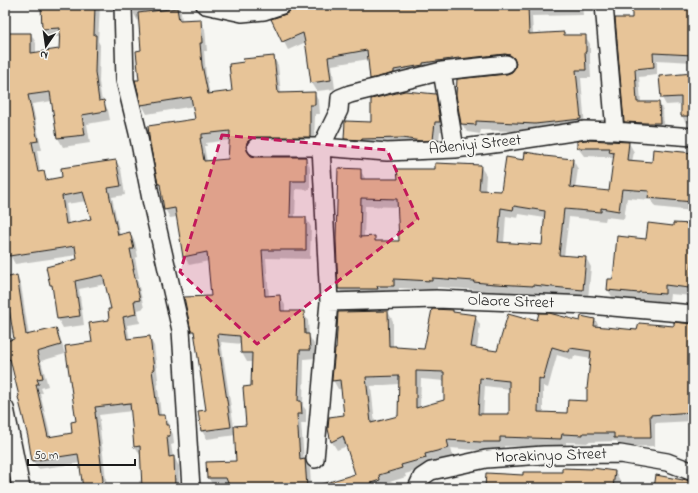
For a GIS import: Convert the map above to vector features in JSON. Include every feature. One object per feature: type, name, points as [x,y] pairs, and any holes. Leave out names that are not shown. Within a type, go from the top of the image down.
[{"type":"street","points":[[123,5],[125,80],[181,330],[191,488]]},
{"type":"street","points":[[205,5],[242,13],[264,12],[282,5]]},
{"type":"street","points":[[604,5],[615,131]]},
{"type":"street","points":[[315,459],[330,302],[321,147],[338,110],[340,98],[350,94],[442,71],[506,64]]},
{"type":"street","points":[[442,71],[455,149]]},
{"type":"street","name":"Adeniyi Street","points":[[256,147],[321,147],[387,152],[455,149],[585,130],[693,137]]},
{"type":"street","name":"Olaore Street","points":[[330,302],[436,299],[589,305],[693,314]]},
{"type":"street","points":[[5,408],[21,488]]},
{"type":"street","name":"Morakinyo Street","points":[[417,488],[422,477],[431,471],[486,459],[544,455],[620,454],[667,462],[693,472]]},
{"type":"highlighted area","points":[[222,135],[387,150],[418,219],[257,344],[180,272]]},
{"type":"building","points":[[41,5],[95,6],[95,72],[99,101],[104,100],[106,111],[82,115],[85,135],[57,138],[50,92],[28,95],[38,141],[32,142],[38,172],[44,171],[46,180],[62,177],[61,168],[116,160],[121,186],[108,188],[118,235],[130,232],[134,249],[130,249],[140,300],[134,301],[136,314],[123,317],[127,339],[150,336],[154,370],[152,370],[158,415],[165,415],[166,425],[169,425],[170,436],[167,436],[169,457],[174,456],[175,488],[142,488],[140,446],[134,447],[130,403],[95,407],[103,488],[83,488],[78,454],[32,461],[19,396],[10,359],[9,360],[5,346],[5,341],[14,339],[5,287],[5,278],[17,275],[26,335],[56,328],[61,345],[37,352],[43,378],[37,379],[39,384],[36,384],[48,437],[72,433],[71,422],[76,421],[65,346],[92,342],[89,323],[109,320],[108,309],[111,309],[103,275],[75,281],[80,316],[57,319],[52,285],[50,285],[46,267],[77,259],[75,246],[9,256],[5,230],[5,33],[31,33],[31,53],[59,49],[60,28],[42,29]],"holes":[[[83,192],[91,219],[66,224],[62,196]]]},
{"type":"building","points":[[296,5],[528,5],[529,34],[564,32],[564,35],[586,35],[586,70],[576,70],[581,119],[535,124],[476,121],[476,125],[461,124],[456,95],[457,79],[507,74],[512,72],[516,63],[514,58],[505,54],[423,63],[423,65],[394,70],[394,73],[370,79],[367,50],[328,57],[331,80],[311,83],[303,33],[282,42],[271,19],[286,14]]},
{"type":"building","points":[[632,5],[693,5],[693,55],[653,53],[654,67],[635,69],[637,102],[659,102],[660,123],[624,122],[615,18],[632,18]]},
{"type":"building","points":[[177,8],[179,20],[201,19],[202,43],[200,43],[202,65],[208,94],[232,91],[229,64],[244,62],[243,59],[274,56],[278,93],[315,92],[315,105],[310,105],[310,137],[256,137],[247,142],[246,147],[251,156],[256,157],[306,157],[306,181],[291,181],[290,217],[306,217],[306,250],[262,250],[265,296],[280,295],[281,311],[304,311],[305,334],[309,334],[310,350],[300,350],[298,401],[301,401],[302,414],[297,414],[300,460],[305,459],[307,488],[230,488],[226,478],[207,478],[206,462],[236,461],[234,426],[246,425],[243,387],[251,386],[252,353],[241,353],[240,336],[217,334],[231,427],[201,431],[198,411],[206,410],[194,331],[191,331],[184,297],[211,296],[207,252],[183,257],[175,208],[164,210],[160,184],[158,184],[150,144],[148,126],[195,119],[191,97],[141,105],[135,80],[139,80],[136,51],[141,50],[138,13]],"holes":[[[230,131],[228,159],[204,161],[200,138],[202,138],[202,134]]]},
{"type":"building","points":[[693,73],[693,116],[681,116],[681,97],[661,98],[659,76]]},
{"type":"building","points":[[405,91],[436,94],[440,122],[435,122],[433,140],[421,141],[402,138],[362,140],[344,139],[345,121],[371,122],[371,99]]},
{"type":"building","points":[[577,141],[629,142],[627,160],[652,162],[653,149],[693,153],[693,202],[648,198],[649,191],[622,189],[619,211],[601,208],[601,212],[564,209],[559,255],[586,257],[583,290],[432,278],[432,281],[394,279],[394,286],[377,286],[378,289],[338,289],[336,239],[338,168],[361,169],[361,179],[398,179],[397,169],[435,169],[435,163],[481,165],[479,190],[501,191],[506,157],[524,160],[525,152],[544,156],[573,159],[570,187],[609,191],[614,153],[609,152],[610,148],[577,148]],"holes":[[[361,198],[397,199],[399,241],[375,241],[375,236],[360,237]],[[514,206],[545,211],[542,245],[498,242],[501,208],[513,210]]]},
{"type":"building","points":[[648,223],[673,226],[673,223],[693,224],[693,254],[689,288],[665,285],[665,294],[607,290],[608,279],[613,279],[617,236],[646,239]]},
{"type":"building","points":[[432,309],[453,310],[453,312],[476,315],[471,347],[497,351],[508,314],[526,319],[526,317],[537,320],[539,313],[549,313],[580,321],[581,316],[595,319],[594,326],[637,330],[639,323],[674,326],[674,322],[693,324],[693,412],[650,415],[651,438],[614,438],[614,433],[583,433],[583,435],[562,434],[561,439],[500,437],[500,442],[447,440],[449,448],[425,454],[426,458],[401,465],[402,468],[379,475],[380,480],[371,483],[373,488],[319,488],[319,485],[355,474],[343,436],[331,442],[328,429],[329,417],[344,415],[340,380],[332,381],[336,349],[338,312],[388,311],[389,346],[424,349]],"holes":[[[552,347],[569,352],[570,348],[591,351],[587,401],[568,400],[567,413],[538,412],[539,378],[543,380]],[[416,371],[444,372],[444,400],[416,408]],[[399,376],[398,416],[371,423],[366,377]],[[480,378],[509,381],[509,414],[478,414]]]},
{"type":"building","points":[[562,468],[592,468],[615,471],[613,488],[485,488],[486,473],[523,475],[523,472],[562,472]]},
{"type":"building","points":[[656,475],[693,482],[693,488],[654,488]]}]
